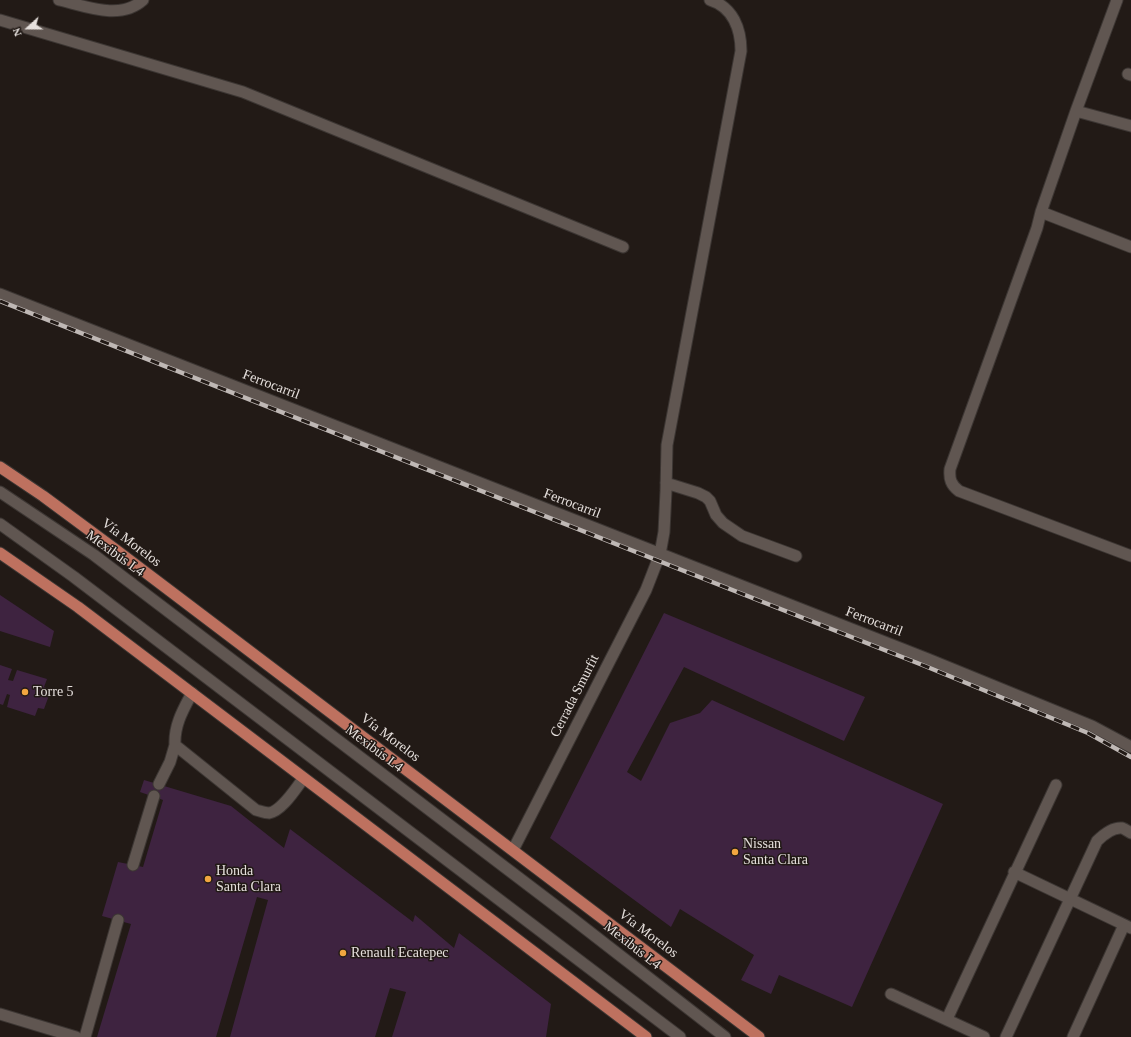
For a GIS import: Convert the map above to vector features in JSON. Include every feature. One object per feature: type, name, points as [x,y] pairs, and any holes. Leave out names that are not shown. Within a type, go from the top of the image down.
[{"type":"main road","name":"Vía Morelos","points":[[0,467],[43,496],[116,550],[759,1037]]},
{"type":"main road","points":[[0,553],[78,607],[303,779],[646,1037]]},
{"type":"street","points":[[60,0],[105,12],[121,10],[139,4],[143,0]]},
{"type":"street","name":"Cerrada Smurfit","points":[[512,850],[646,590],[660,554],[664,532],[667,445],[741,51],[741,37],[737,25],[722,7],[710,0]]},
{"type":"street","points":[[1117,0],[950,469],[949,477],[951,483],[959,491],[1131,556]]},
{"type":"street","points":[[0,20],[243,92],[622,247]]},
{"type":"street","points":[[1076,112],[1131,126]]},
{"type":"street","points":[[1041,212],[1131,247]]},
{"type":"street","name":"Ferrocarril","points":[[0,294],[928,659],[1092,726],[1131,747]]},
{"type":"street","points":[[666,483],[706,497],[710,501],[716,515],[723,523],[742,536],[796,556]]},
{"type":"street","name":"Mexibús L4","points":[[0,492],[100,560],[574,919],[725,1037]]},
{"type":"street","points":[[0,524],[74,577],[680,1037]]},
{"type":"street","points":[[159,784],[173,755],[177,723],[192,693]]},
{"type":"street","points":[[175,745],[256,810],[263,812],[268,813],[276,811],[303,779]]},
{"type":"street","points":[[947,1019],[1014,872],[1056,786]]},
{"type":"street","points":[[133,865],[154,796]]},
{"type":"street","points":[[1006,1037],[1097,841],[1101,836],[1115,829],[1122,828],[1131,833]]},
{"type":"street","points":[[1014,872],[1128,926],[1073,1037]]},
{"type":"street","points":[[85,1037],[118,920]]},
{"type":"street","points":[[891,994],[984,1037]]},
{"type":"street","points":[[0,1014],[76,1037]]},
{"type":"building","points":[[0,595],[54,631],[50,647],[0,631]]},
{"type":"building","points":[[664,613],[865,697],[844,741],[684,667],[627,772],[641,781],[670,723],[700,713],[712,700],[943,804],[852,1007],[779,975],[771,994],[741,980],[754,955],[680,909],[671,927],[550,838]]},
{"type":"building","name":"Torre 5","points":[[0,665],[12,669],[8,680],[13,681],[17,670],[47,679],[44,687],[51,690],[44,709],[38,708],[35,716],[7,707],[10,695],[7,694],[3,705],[0,704]]},
{"type":"building","points":[[144,780],[231,806],[284,848],[290,829],[413,922],[415,915],[454,948],[459,933],[551,1004],[546,1037],[392,1037],[406,992],[390,988],[375,1037],[230,1037],[268,900],[257,897],[216,1037],[97,1037],[131,924],[102,916],[118,862],[143,867],[163,800],[140,792]]},
{"type":"railway","points":[[0,301],[925,666],[1088,733],[1131,757]]},
{"type":"place","name":"Torre 5","points":[[25,692]]},
{"type":"place","name":"Nissan Santa Clara","points":[[735,852]]},
{"type":"place","name":"Honda Santa Clara","points":[[208,879]]},
{"type":"place","name":"Renault Ecatepec","points":[[343,953]]}]
